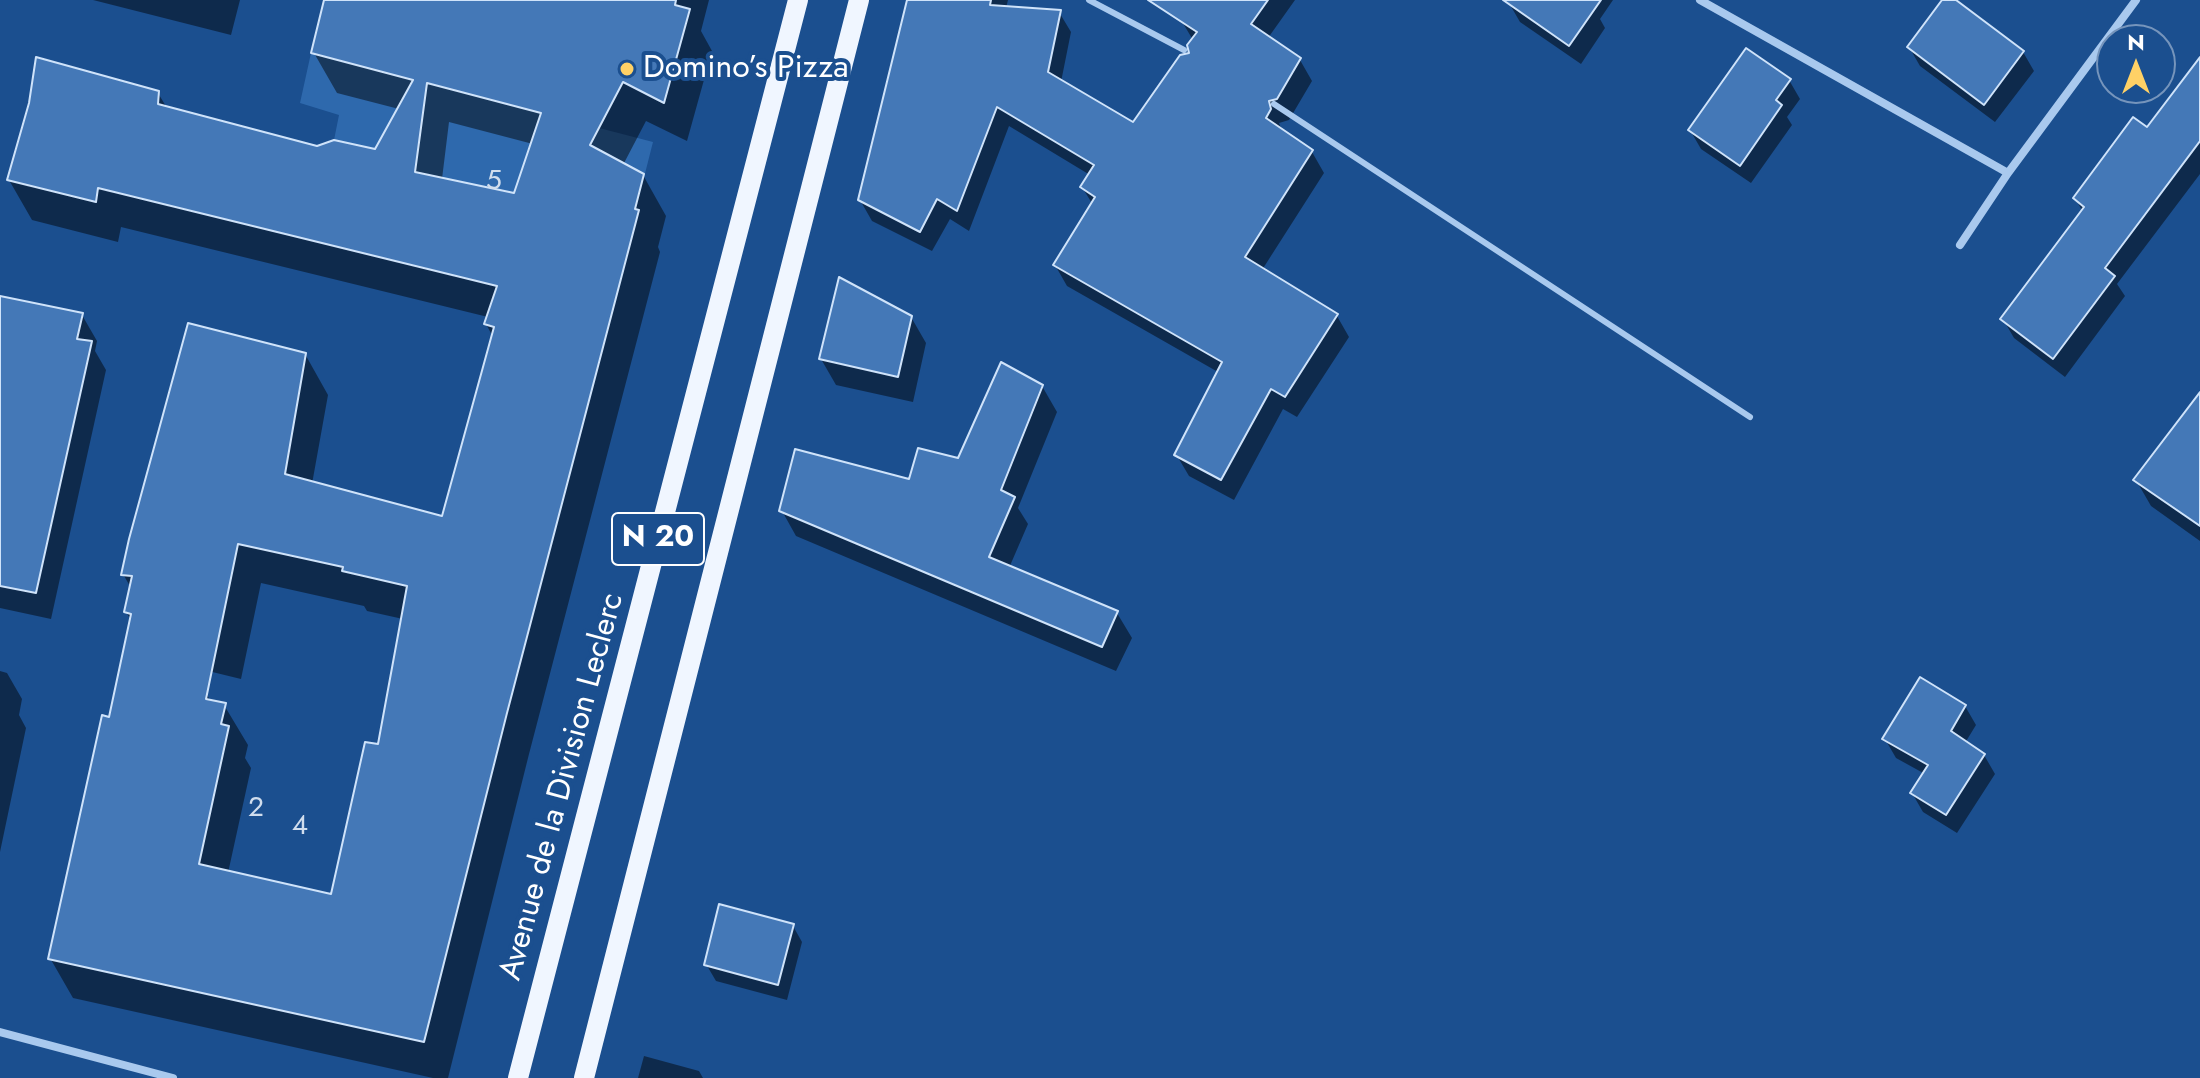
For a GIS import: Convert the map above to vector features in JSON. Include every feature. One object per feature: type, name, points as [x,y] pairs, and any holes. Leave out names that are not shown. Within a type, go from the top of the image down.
[{"type":"main road","name":"Avenue de la Division Leclerc","points":[[518,1078],[798,0]]},
{"type":"main road","name":"N 20","points":[[584,1078],[859,0]]},
{"type":"street","points":[[1700,0],[2008,173]]},
{"type":"street","points":[[1960,245],[2008,173],[2136,0]]},
{"type":"street","points":[[0,1032],[173,1078]]},
{"type":"lane","points":[[1089,0],[1184,50]]},
{"type":"lane","points":[[1274,104],[1750,417]]},
{"type":"shaded area","points":[[311,53],[653,142],[636,209],[514,193],[415,172],[417,154],[378,144],[375,149],[334,140],[339,115],[300,103]]},
{"type":"building","points":[[324,0],[676,0],[675,5],[690,9],[664,103],[623,82],[590,145],[644,174],[635,209],[639,210],[424,1042],[48,959],[102,715],[109,717],[131,614],[124,612],[132,576],[121,575],[188,323],[306,353],[285,474],[442,516],[494,327],[484,324],[497,286],[98,188],[96,202],[7,180],[29,103],[36,57],[159,91],[158,104],[317,146],[334,140],[375,149],[413,80],[311,53]],"holes":[[[427,83],[541,113],[514,193],[415,172]],[[238,544],[343,567],[342,571],[407,586],[378,744],[365,742],[331,894],[199,864],[229,726],[221,724],[226,703],[206,699]]]},
{"type":"building","points":[[907,0],[991,0],[990,5],[1061,10],[1048,72],[1133,122],[1180,55],[1189,53],[1187,45],[1197,32],[1148,0],[1268,0],[1251,24],[1301,58],[1277,99],[1269,101],[1271,109],[1266,118],[1313,150],[1245,257],[1338,314],[1285,397],[1271,389],[1221,480],[1174,455],[1222,362],[1053,265],[1095,197],[1080,187],[1094,165],[997,107],[957,211],[937,199],[920,232],[858,200]]},
{"type":"building","points":[[1503,0],[1601,0],[1569,46]]},
{"type":"building","points":[[1942,0],[1956,0],[2024,51],[1984,105],[1907,47]]},
{"type":"building","points":[[1746,48],[1791,79],[1776,100],[1782,105],[1740,166],[1688,130]]},
{"type":"building","points":[[2200,57],[2200,141],[2105,268],[2115,276],[2053,359],[2000,319],[2084,207],[2073,198],[2133,117],[2147,127],[2164,104],[2176,104],[2176,89]]},
{"type":"building","points":[[839,277],[912,316],[898,377],[819,359]]},
{"type":"building","points":[[0,296],[83,313],[77,339],[92,341],[36,593],[0,586]]},
{"type":"building","points":[[1001,362],[1043,385],[1001,490],[1015,497],[989,557],[1118,611],[1102,647],[779,511],[795,449],[909,479],[918,448],[958,458]]},
{"type":"building","points":[[2200,392],[2200,526],[2133,480]]},
{"type":"building","points":[[1920,677],[1966,705],[1951,731],[1985,754],[1946,815],[1910,793],[1928,765],[1882,739]]},
{"type":"building","points":[[719,904],[794,924],[778,985],[704,965]]},
{"type":"place","name":"Domino’s Pizza","points":[[627,69]]}]
